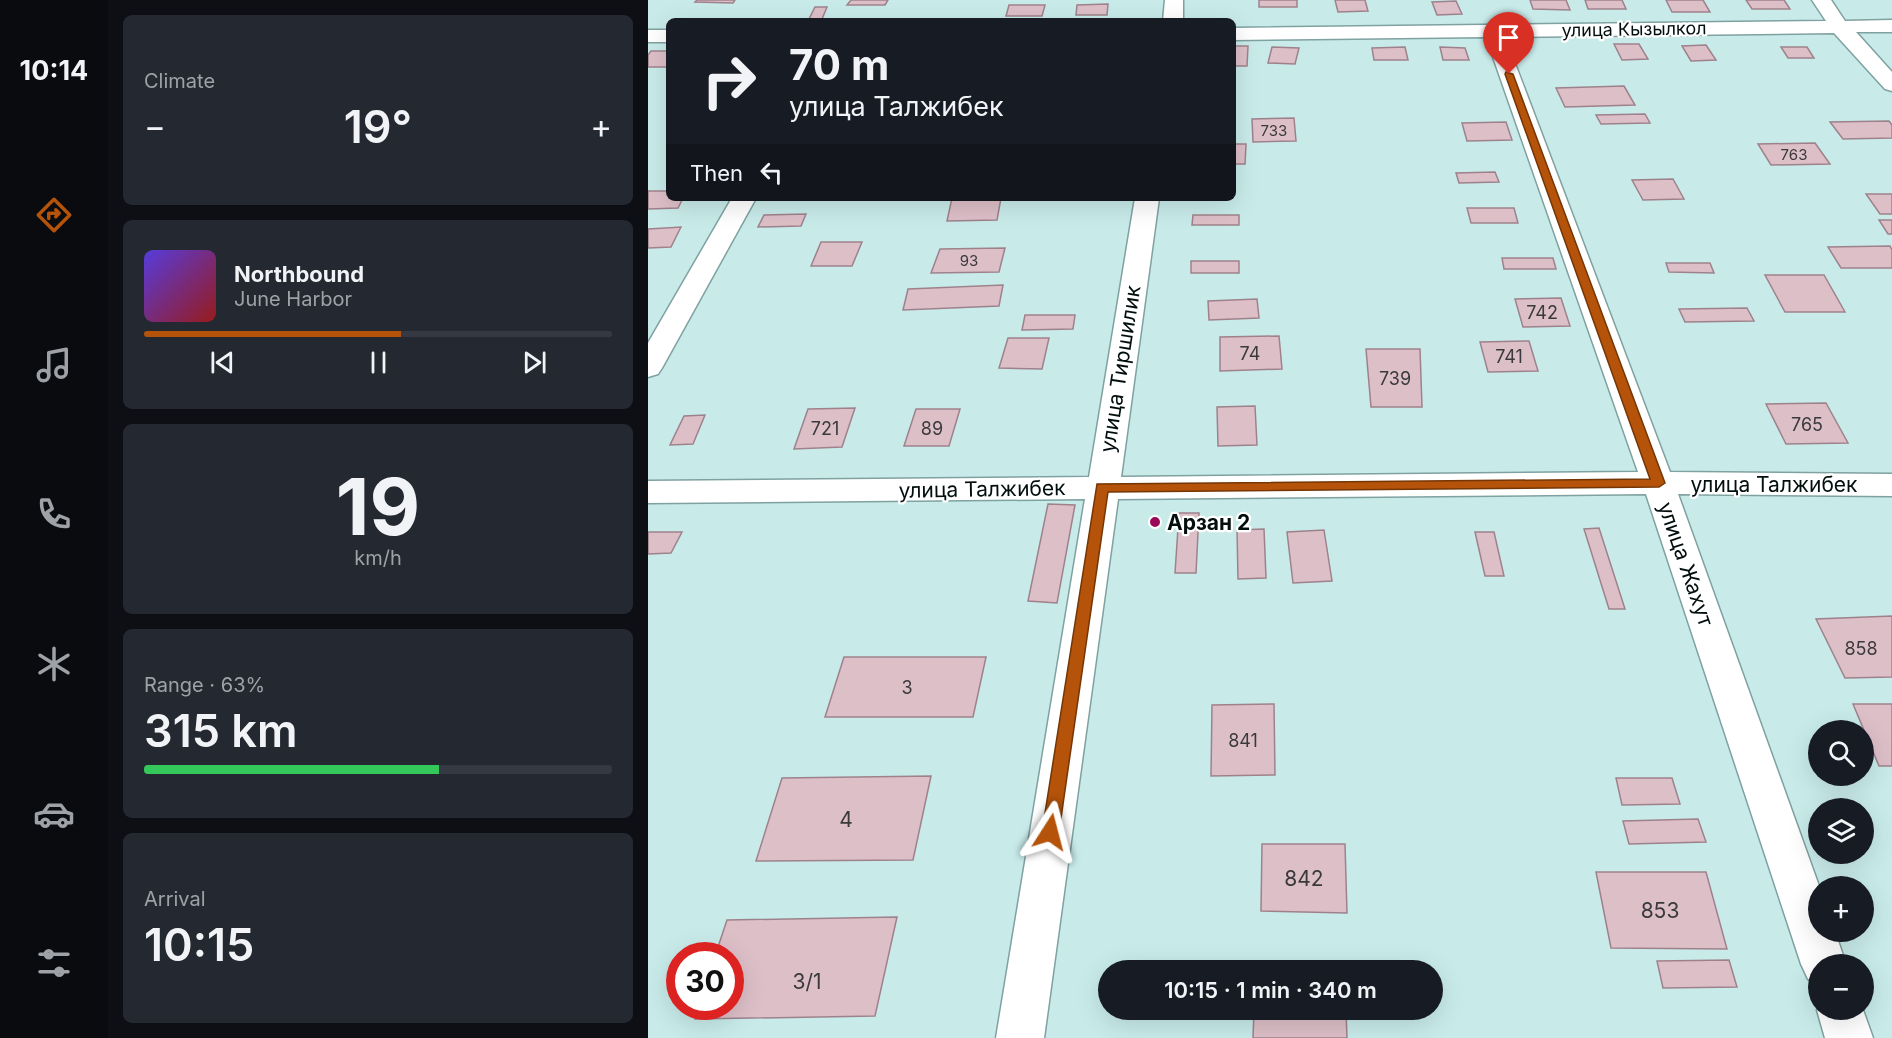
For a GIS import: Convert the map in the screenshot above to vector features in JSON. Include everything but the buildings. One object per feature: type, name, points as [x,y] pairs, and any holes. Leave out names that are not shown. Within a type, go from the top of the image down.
[{"type":"street","points":[[1173,18],[1174,0]]},
{"type":"street","points":[[1821,0],[1840,27],[1884,65],[1892,85]]},
{"type":"street","name":"улица Кызылкол","points":[[1236,34],[1892,26]]},
{"type":"street","name":"улица Жахут","points":[[1493,30],[1659,483],[1821,954]]},
{"type":"street","points":[[648,36],[666,36]]},
{"type":"street","points":[[648,368],[742,201]]},
{"type":"street","name":"улица Тиршилик","points":[[1020,1038],[1147,201]]},
{"type":"street","name":"улица Талжибек","points":[[648,492],[1659,483],[1892,485]]},
{"type":"street","points":[[1843,1020],[1849,1038]]},
{"type":"place","name":"Арзан 2","points":[[1155,522]]},
{"type":"route","points":[[1050,832],[1102,488],[1659,483],[1509,74]]}]
